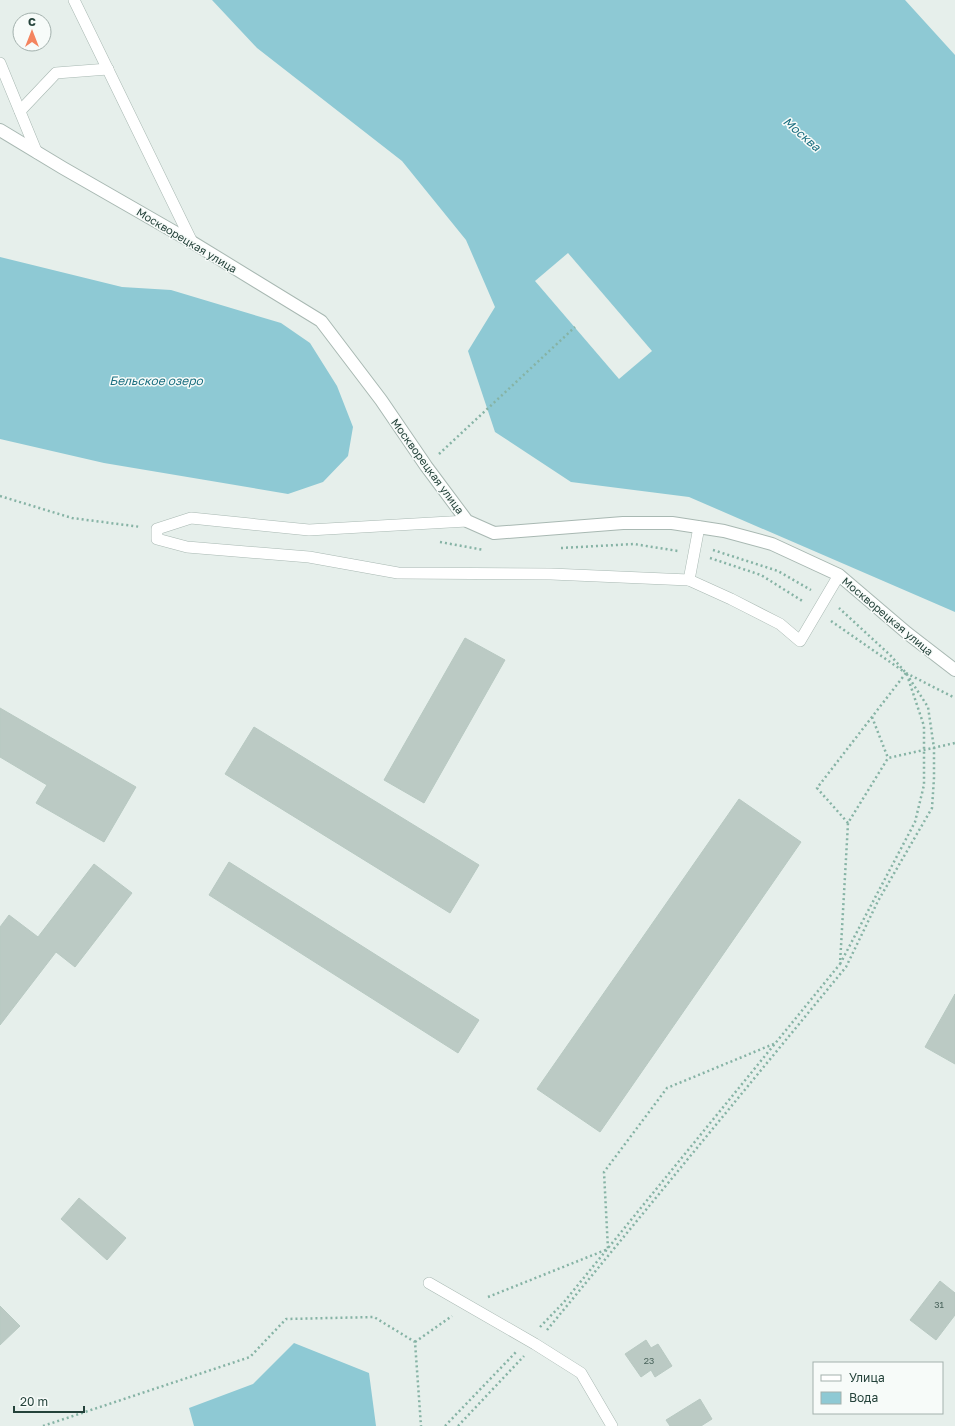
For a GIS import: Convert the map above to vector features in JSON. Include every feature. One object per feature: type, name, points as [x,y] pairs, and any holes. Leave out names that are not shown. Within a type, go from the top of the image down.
[{"type":"street","name":"Москворецкая улица","points":[[0,130],[192,242],[321,321],[381,400],[426,466],[467,521],[494,533],[623,523],[672,523],[724,531],[772,544],[839,575],[907,633],[955,670]]},
{"type":"lane","points":[[74,0],[192,242]]},
{"type":"lane","points":[[0,62],[37,152]]},
{"type":"lane","points":[[20,111],[56,73],[108,69]]},
{"type":"lane","points":[[467,521],[309,530],[191,518],[157,529],[157,539],[187,547],[308,557],[398,573],[551,574],[689,580],[732,599],[780,624],[800,641],[839,575]]},
{"type":"lane","points":[[689,580],[699,527]]},
{"type":"lane","points":[[428,1283],[532,1342],[581,1373],[612,1426]]},
{"type":"path","points":[[426,466],[575,327]]},
{"type":"path","points":[[0,496],[72,518],[157,529]]},
{"type":"path","points":[[436,541],[489,551]]},
{"type":"path","points":[[558,548],[634,544],[694,553],[760,575],[818,612],[906,673],[955,698]]},
{"type":"path","points":[[848,823],[817,788],[906,673]]},
{"type":"path","points":[[458,1426],[532,1342],[846,967],[878,901],[932,808],[934,748],[928,707],[906,673]]},
{"type":"path","points":[[445,1426],[532,1342],[840,964],[915,822],[924,785],[924,726],[906,673]]},
{"type":"path","points":[[872,717],[888,758]]},
{"type":"path","points":[[840,964],[848,823],[888,758],[955,743]]},
{"type":"path","points":[[608,1249],[604,1172],[667,1088],[777,1042]]},
{"type":"path","points":[[414,1342],[467,1305],[608,1249]]},
{"type":"path","points":[[43,1426],[250,1357],[286,1319],[374,1317],[414,1342]]},
{"type":"path","points":[[414,1342],[421,1426]]},
{"type":"water","name":"Москва","points":[[212,0],[905,0],[955,55],[955,612],[689,497],[571,482],[495,432],[468,351],[495,307],[466,240],[402,161],[257,48]]},
{"type":"water","name":"Бельское озеро","points":[[0,257],[122,287],[171,290],[281,323],[310,343],[337,386],[353,427],[348,456],[323,482],[288,494],[104,463],[0,439]]},
{"type":"water","points":[[294,1343],[369,1373],[376,1426],[194,1426],[189,1408],[253,1384]]},
{"type":"pier","points":[[568,253],[652,351],[619,379],[535,281]]},
{"type":"building","points":[[465,638],[505,660],[424,803],[384,780]]},
{"type":"building","points":[[0,708],[136,787],[104,842],[36,803],[47,785],[0,757]]},
{"type":"building","points":[[254,727],[479,865],[450,913],[225,774]]},
{"type":"building","points":[[739,799],[801,842],[600,1132],[537,1089]]},
{"type":"building","points":[[229,862],[479,1020],[458,1053],[209,895]]},
{"type":"building","points":[[94,864],[132,893],[75,967],[56,952],[0,1025],[0,927],[9,915],[38,937]]},
{"type":"building","points":[[955,994],[955,1064],[925,1047]]},
{"type":"building","points":[[79,1198],[126,1238],[107,1260],[61,1219]]},
{"type":"building","points":[[940,1281],[955,1293],[955,1315],[936,1340],[910,1320]]},
{"type":"building","points":[[0,1306],[20,1326],[0,1345]]},
{"type":"building","points":[[646,1340],[651,1348],[658,1344],[672,1366],[655,1377],[651,1370],[641,1377],[625,1354]]},
{"type":"building","points":[[700,1399],[712,1419],[701,1426],[670,1426],[666,1420]]}]
